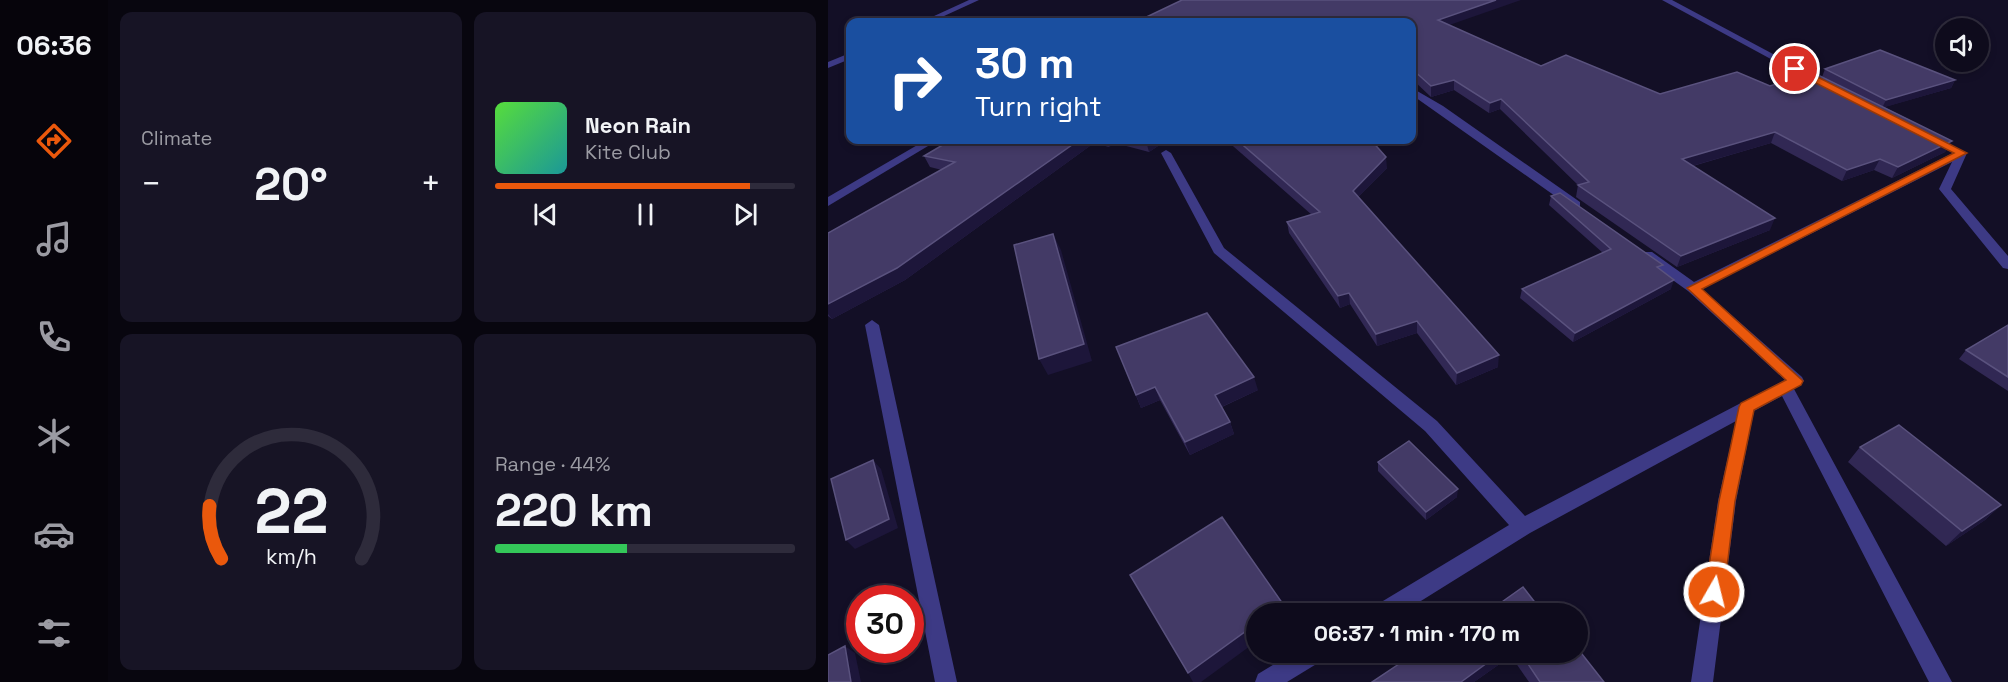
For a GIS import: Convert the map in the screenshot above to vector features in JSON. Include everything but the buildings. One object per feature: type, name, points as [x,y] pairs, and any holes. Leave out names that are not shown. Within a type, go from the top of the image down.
[{"type":"street","points":[[934,18],[975,0]]},
{"type":"street","points":[[1666,0],[1836,90]]},
{"type":"street","points":[[828,65],[846,58]]},
{"type":"street","points":[[1416,94],[1586,212]]},
{"type":"street","points":[[1920,132],[1962,153]]},
{"type":"street","points":[[828,202],[926,144]]},
{"type":"street","points":[[1167,153],[1219,250],[1431,426],[1523,527]]},
{"type":"street","points":[[1962,153],[1945,189],[2008,265]]},
{"type":"street","points":[[1693,288],[1962,153]]},
{"type":"street","points":[[1398,603],[1523,527],[1796,381],[1693,288],[1634,246]]},
{"type":"street","points":[[872,325],[946,682]]},
{"type":"street","points":[[1785,387],[1941,682]]},
{"type":"street","points":[[1702,682],[1727,501],[1747,407]]},
{"type":"street","points":[[1266,682],[1297,663]]},
{"type":"route","points":[[1714,592],[1727,501],[1747,407],[1796,381],[1693,288],[1962,153],[1795,69]]}]
